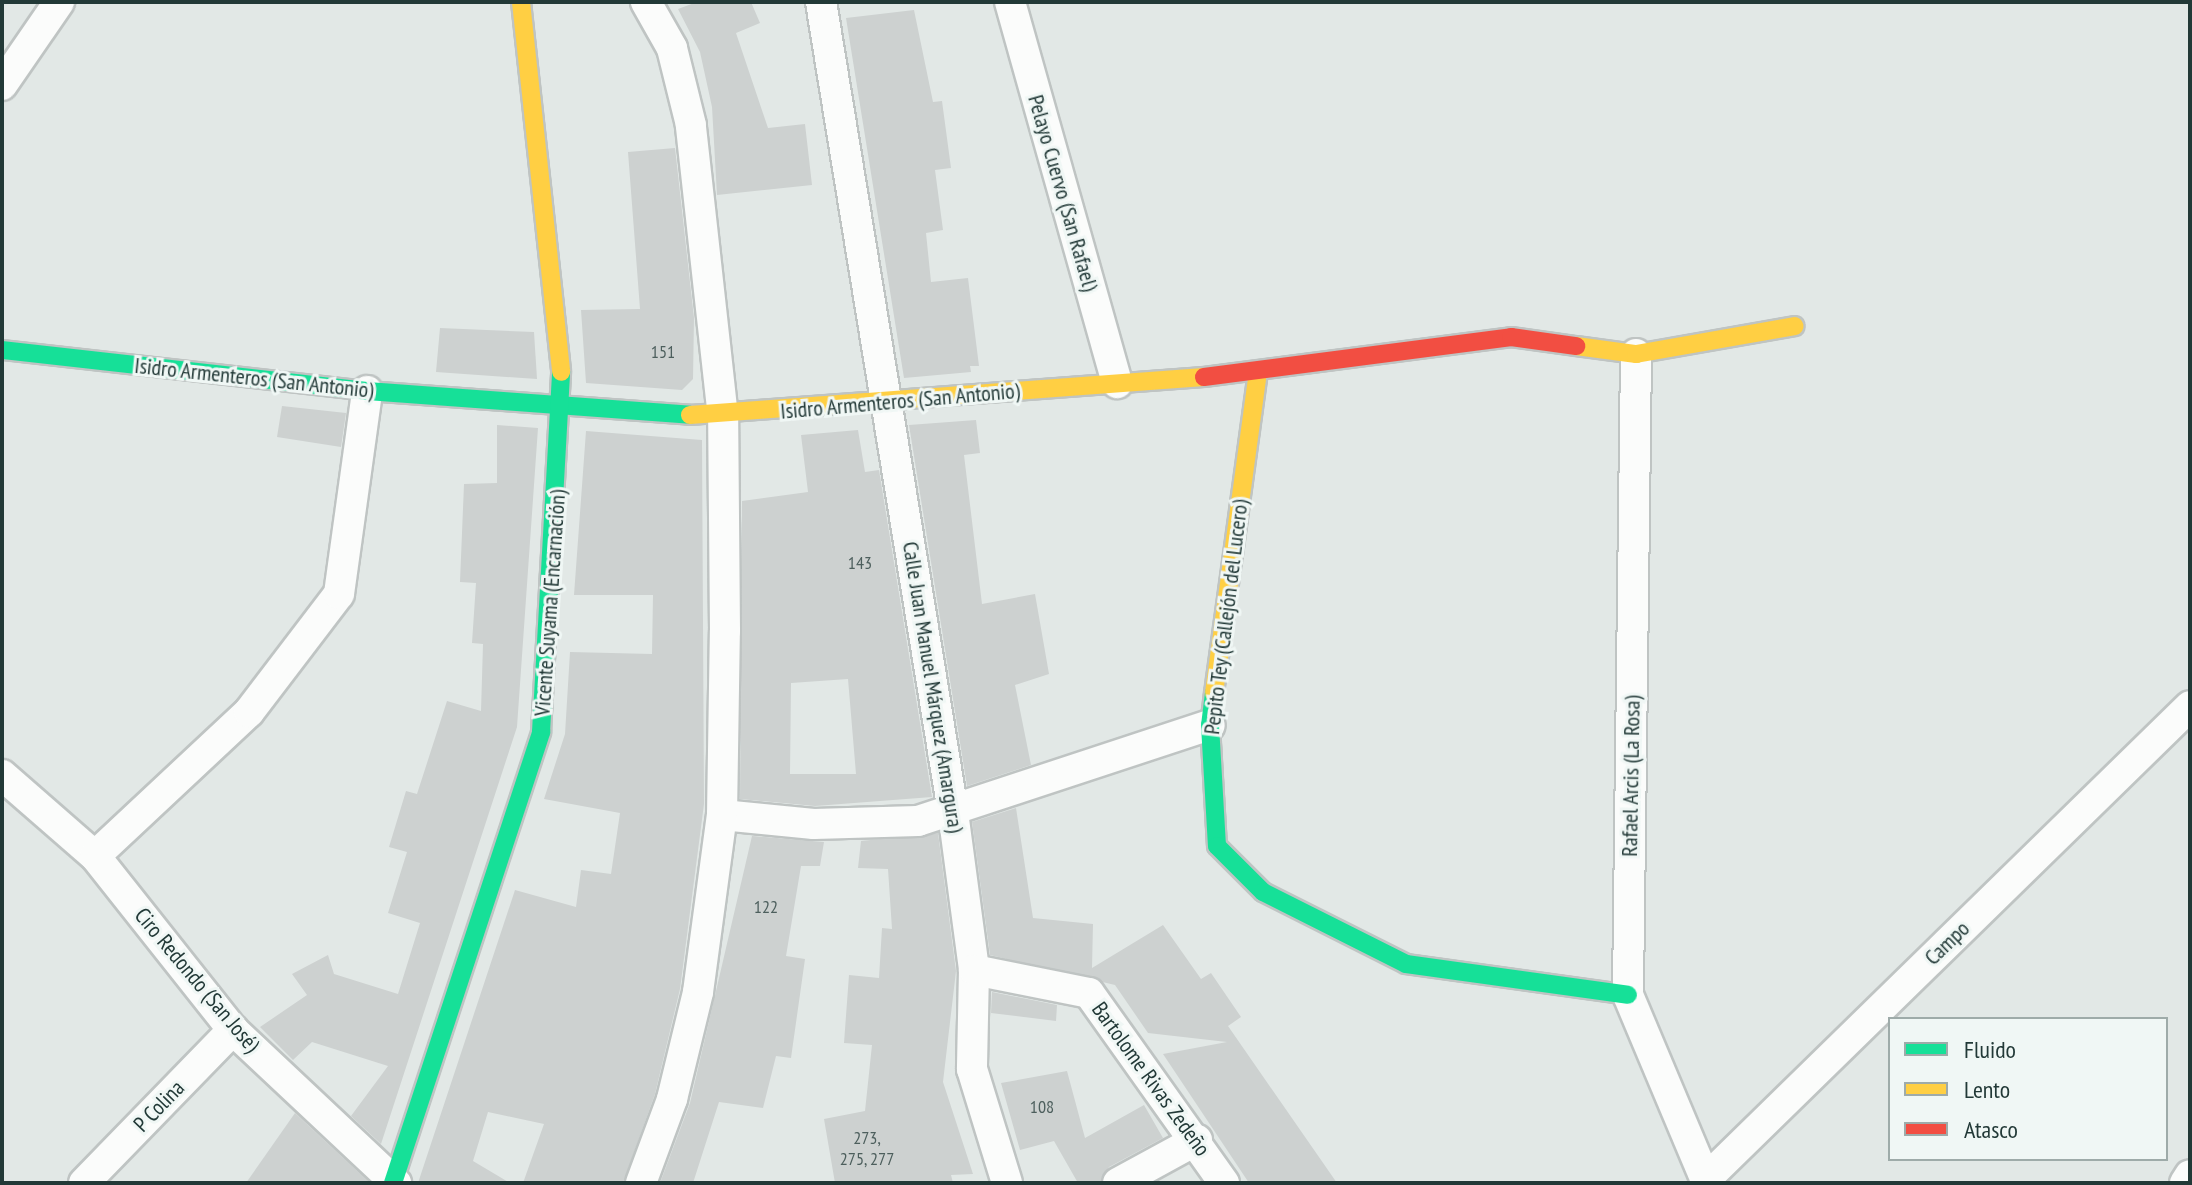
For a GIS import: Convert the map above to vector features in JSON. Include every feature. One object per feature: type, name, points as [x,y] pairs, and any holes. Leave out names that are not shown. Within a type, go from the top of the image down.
[{"type":"street","points":[[2,85],[59,2]]},
{"type":"street","name":"Vicente Suyama (Encarnación)","points":[[394,1183],[541,732],[563,409],[556,291],[521,2]]},
{"type":"street","points":[[641,1183],[672,1099],[698,992],[722,815],[723,417],[691,125],[672,48],[646,2]]},
{"type":"street","name":"Calle Juan Manuel Márquez (Amargura)","points":[[821,2],[848,190],[886,400],[953,812],[974,970],[972,1069],[1007,1183]]},
{"type":"street","name":"Pelayo Cuervo (San Rafael)","points":[[1010,2],[1117,383]]},
{"type":"street","name":"Isidro Armenteros (San Antonio)","points":[[2,350],[367,391],[563,409],[723,417],[886,400],[1258,372],[1511,337],[1636,354],[1795,326]]},
{"type":"street","name":"Rafael Arcis (La Rosa)","points":[[1636,354],[1628,995],[1706,1181]]},
{"type":"street","name":"Pepito Tey (Callejón del Lucero)","points":[[1258,372],[1210,725],[1217,846],[1263,892],[1406,964],[1628,995]]},
{"type":"street","points":[[95,856],[249,712],[339,594],[367,391]]},
{"type":"street","name":"Campo","points":[[1706,1181],[2190,706]]},
{"type":"street","points":[[722,815],[814,824],[918,821],[1210,725]]},
{"type":"street","name":"Ciro Redondo (San José)","points":[[2,775],[95,856],[233,1030],[394,1183]]},
{"type":"street","name":"Bartolome Rivas Zedeño","points":[[974,970],[1089,993],[1197,1140],[1224,1183]]},
{"type":"street","name":"P Colina","points":[[84,1183],[233,1030]]},
{"type":"street","points":[[1118,1183],[1197,1140]]},
{"type":"street","points":[[2185,1183],[2190,1175]]},
{"type":"building","points":[[697,2],[751,2],[760,23],[736,33],[768,128],[805,124],[812,185],[717,195],[712,107],[700,52],[678,9]]},
{"type":"building","points":[[914,10],[933,102],[942,101],[951,168],[935,170],[943,230],[926,233],[931,282],[968,278],[979,366],[970,366],[971,372],[904,378],[846,18]]},
{"type":"building","points":[[675,148],[694,318],[693,379],[682,390],[586,383],[581,310],[640,309],[628,152]]},
{"type":"building","points":[[440,328],[534,332],[537,379],[436,372]]},
{"type":"building","points":[[282,406],[346,413],[341,447],[277,437]]},
{"type":"building","points":[[976,420],[980,453],[964,455],[982,604],[1035,594],[1049,674],[1015,685],[1031,765],[967,786],[909,425]]},
{"type":"building","points":[[497,425],[538,428],[517,727],[381,1144],[351,1116],[388,1066],[312,1042],[293,1060],[260,1027],[307,995],[292,974],[328,955],[334,974],[398,994],[420,923],[388,913],[407,852],[389,847],[406,791],[417,794],[447,701],[481,711],[483,644],[472,643],[476,583],[460,582],[464,484],[497,483]]},
{"type":"building","points":[[858,430],[865,472],[879,470],[932,797],[815,806],[740,799],[742,501],[808,492],[801,435]],"holes":[[[848,679],[856,774],[790,774],[791,683]]]},
{"type":"building","points":[[586,431],[702,440],[704,804],[680,989],[655,1094],[623,1183],[523,1183],[544,1124],[488,1112],[473,1161],[510,1183],[418,1183],[515,890],[576,907],[581,870],[611,874],[620,813],[544,799],[565,734],[570,652],[652,654],[653,595],[574,595]]},
{"type":"building","points":[[1016,808],[1033,918],[1093,924],[1092,968],[1163,925],[1201,979],[1211,973],[1241,1017],[1228,1026],[1337,1183],[1249,1183],[1163,1054],[1227,1042],[1148,1033],[1115,985],[990,955],[972,822]]},
{"type":"building","points":[[938,833],[956,971],[943,1082],[973,1174],[951,1175],[953,1183],[835,1183],[824,1119],[865,1111],[872,1045],[844,1043],[849,975],[879,978],[882,928],[892,929],[888,869],[858,868],[861,841]]},
{"type":"building","points":[[752,836],[824,842],[820,866],[801,866],[786,956],[805,959],[791,1058],[776,1056],[763,1108],[719,1102],[693,1183],[660,1183],[690,1103]]},
{"type":"building","points":[[992,992],[1057,1005],[1056,1021],[991,1013]]},
{"type":"building","points":[[1067,1071],[1085,1138],[1144,1105],[1163,1138],[1109,1167],[1100,1183],[1078,1183],[1054,1141],[1020,1150],[1001,1083]]},
{"type":"building","points":[[295,1113],[370,1183],[246,1183]]},
{"type":"traffic: fast","points":[[2,350],[367,391],[690,415]]},
{"type":"traffic: fast","points":[[393,1183],[541,732],[561,372]]},
{"type":"traffic: fast","points":[[1214,693],[1210,725],[1217,846],[1263,892],[1406,964],[1628,995]]},
{"type":"traffic: slow","points":[[521,2],[561,372]]},
{"type":"traffic: slow","points":[[1576,346],[1636,354],[1795,326]]},
{"type":"traffic: slow","points":[[1214,693],[1258,372]]},
{"type":"traffic: slow","points":[[690,415],[1204,377]]},
{"type":"traffic: jam","points":[[1204,377],[1511,337],[1576,346]]}]
